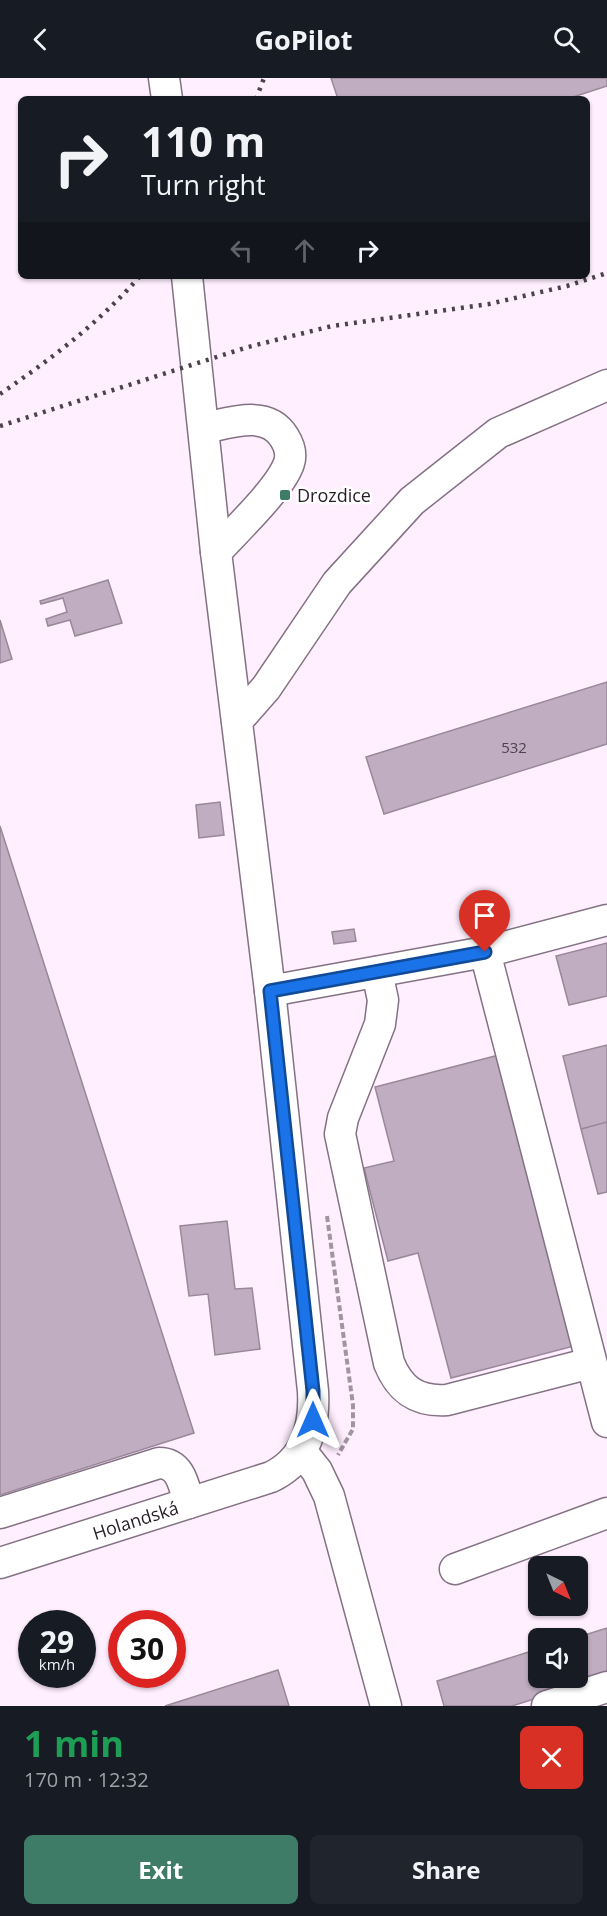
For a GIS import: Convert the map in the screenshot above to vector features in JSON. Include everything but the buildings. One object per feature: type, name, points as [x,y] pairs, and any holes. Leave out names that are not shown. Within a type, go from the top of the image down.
[{"type":"street","points":[[187,279],[216,552],[270,991],[313,1391],[313,1420],[309,1438],[302,1452],[317,1471],[329,1496],[386,1706]]},
{"type":"street","points":[[237,721],[266,688],[337,583],[412,501],[498,433],[607,385]]},
{"type":"street","points":[[204,428],[250,420],[268,422],[282,433],[290,448],[289,463],[278,481],[216,552]]},
{"type":"street","points":[[270,991],[485,952],[607,920]]},
{"type":"street","points":[[485,952],[607,1422]]},
{"type":"street","points":[[377,972],[383,1000],[380,1024],[343,1118],[340,1134],[387,1352],[395,1377],[405,1389],[417,1397],[431,1401],[447,1401],[591,1362]]},
{"type":"street","name":"Holandská","points":[[0,1563],[272,1478],[292,1464],[302,1452]]},
{"type":"street","points":[[0,1513],[159,1464],[171,1465],[179,1472],[189,1503]]},
{"type":"street","points":[[455,1569],[607,1513]]},
{"type":"street","points":[[547,1706],[607,1687]]},
{"type":"railway","points":[[257,96],[264,78]]},
{"type":"railway","points":[[590,279],[607,273]]},
{"type":"railway","points":[[0,394],[74,340],[137,279]]},
{"type":"railway","points":[[0,426],[248,347],[332,326],[489,304],[589,279]]},
{"type":"place","name":"Drozdice","points":[[285,495]]},
{"type":"route","points":[[313,1420],[313,1391],[270,991],[485,952]]}]
